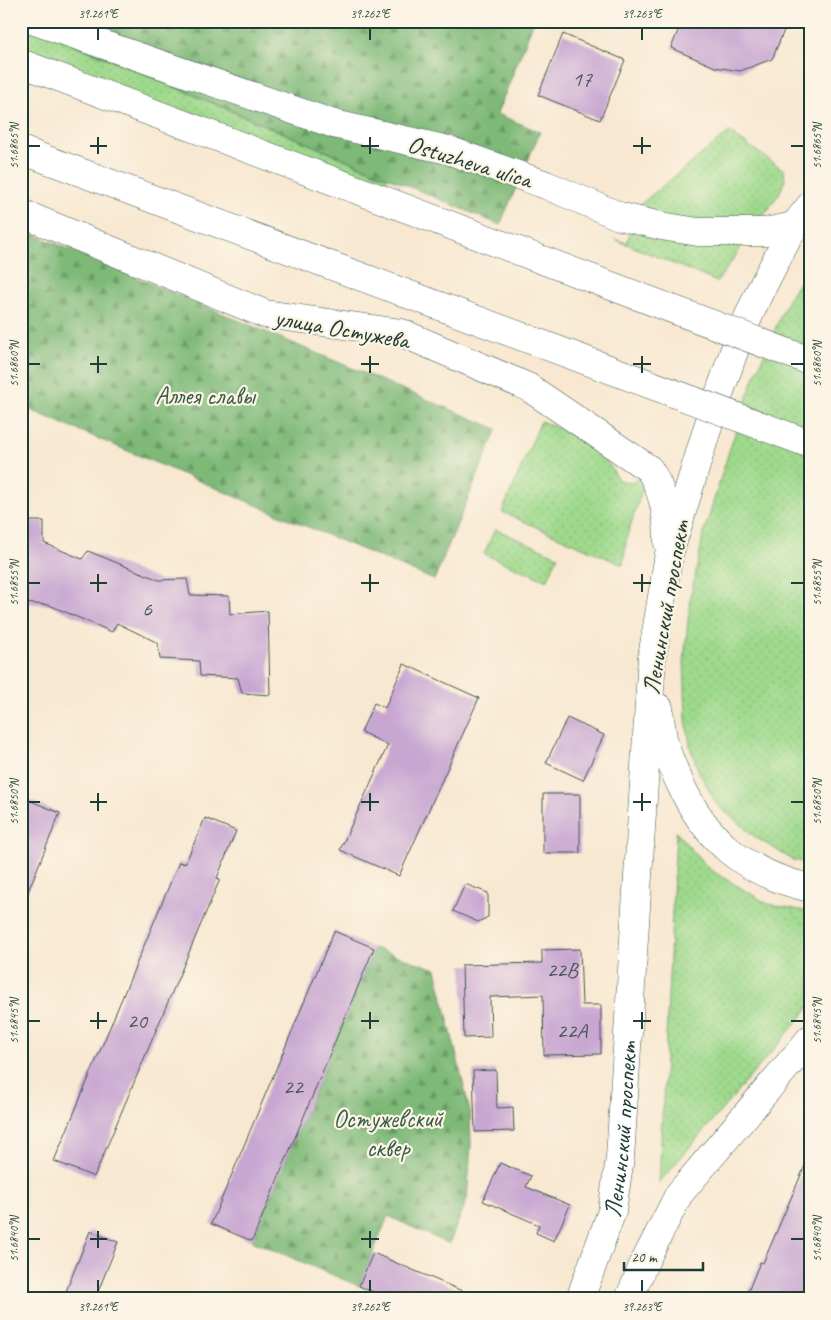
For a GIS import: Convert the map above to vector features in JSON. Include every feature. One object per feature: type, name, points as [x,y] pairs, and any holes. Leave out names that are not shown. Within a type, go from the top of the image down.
[{"type":"main road","name":"Ostuzheva ulica","points":[[35,21],[334,124],[448,150],[546,185],[619,216],[698,232],[765,232],[802,216]]},
{"type":"main road","points":[[21,63],[810,361]]},
{"type":"main road","points":[[21,150],[810,444]]},
{"type":"main road","name":"улица Остужева","points":[[21,213],[265,314],[402,333],[528,387],[649,469],[655,478],[664,509],[668,531],[669,554]]},
{"type":"main road","name":"Ленинский проспект","points":[[580,1299],[612,1211],[620,1158],[652,657],[669,554],[703,442],[738,340],[759,293],[802,216]]},
{"type":"main road","points":[[652,657],[664,740],[674,771],[688,802],[702,824],[720,843],[742,860],[771,876],[810,888]]},
{"type":"main road","points":[[629,1299],[644,1263],[679,1194],[810,1039]]},
{"type":"green space","points":[[21,21],[534,21],[497,114],[540,132],[500,225]]},
{"type":"green space","points":[[21,22],[386,177],[393,207],[21,52]]},
{"type":"green space","points":[[729,132],[784,170],[785,181],[779,194],[717,282],[614,239],[627,243],[637,207]]},
{"type":"green space","name":"Аллея славы","points":[[21,229],[497,429],[434,580],[21,406]]},
{"type":"green space","points":[[810,266],[810,864],[793,860],[755,837],[717,805],[699,772],[690,746],[686,719],[684,660],[690,600],[704,532],[729,451],[754,378],[787,301]]},
{"type":"green space","points":[[541,421],[586,443],[604,458],[618,480],[632,483],[649,469],[627,536],[623,565],[502,512]]},
{"type":"green space","points":[[495,529],[558,556],[547,581],[484,554]]},
{"type":"green space","points":[[676,832],[709,869],[768,904],[810,912],[810,1007],[659,1183]]},
{"type":"green space","name":"Остужевский сквер","points":[[374,948],[436,969],[470,1112],[471,1144],[467,1200],[449,1244],[388,1216],[359,1286],[252,1241]]},
{"type":"building","points":[[682,21],[788,21],[772,59],[740,71],[715,67],[671,48]]},
{"type":"building","points":[[563,34],[625,60],[600,120],[538,95]]},
{"type":"building","points":[[21,521],[44,521],[44,543],[82,559],[88,551],[159,580],[187,579],[190,595],[229,596],[230,614],[268,611],[270,695],[242,693],[238,678],[200,676],[199,661],[160,659],[158,643],[117,623],[112,632],[49,605],[21,603]]},
{"type":"building","points":[[404,664],[479,698],[399,876],[340,850],[388,745],[361,732],[374,703],[385,708]]},
{"type":"building","points":[[567,718],[604,735],[583,780],[546,763]]},
{"type":"building","points":[[543,794],[580,794],[580,853],[543,853]]},
{"type":"building","points":[[21,797],[60,813],[22,906],[21,906]]},
{"type":"building","points":[[205,818],[236,831],[217,878],[220,879],[94,1177],[54,1161],[179,862],[185,864]]},
{"type":"building","points":[[465,884],[488,893],[488,917],[478,922],[453,911]]},
{"type":"building","points":[[334,931],[374,948],[252,1241],[211,1224]]},
{"type":"building","points":[[580,949],[582,1005],[601,1005],[601,1054],[544,1055],[543,995],[490,997],[491,1037],[464,1038],[462,965],[542,963],[542,950]]},
{"type":"building","points":[[496,1070],[497,1108],[513,1107],[514,1131],[475,1132],[473,1071]]},
{"type":"building","points":[[810,1154],[810,1299],[745,1299],[760,1262],[763,1263]]},
{"type":"building","points":[[500,1163],[531,1176],[526,1187],[570,1205],[554,1241],[536,1233],[539,1225],[483,1201]]},
{"type":"building","points":[[90,1231],[118,1242],[95,1299],[63,1299]]},
{"type":"building","points":[[373,1253],[481,1299],[390,1299],[359,1286]]}]
